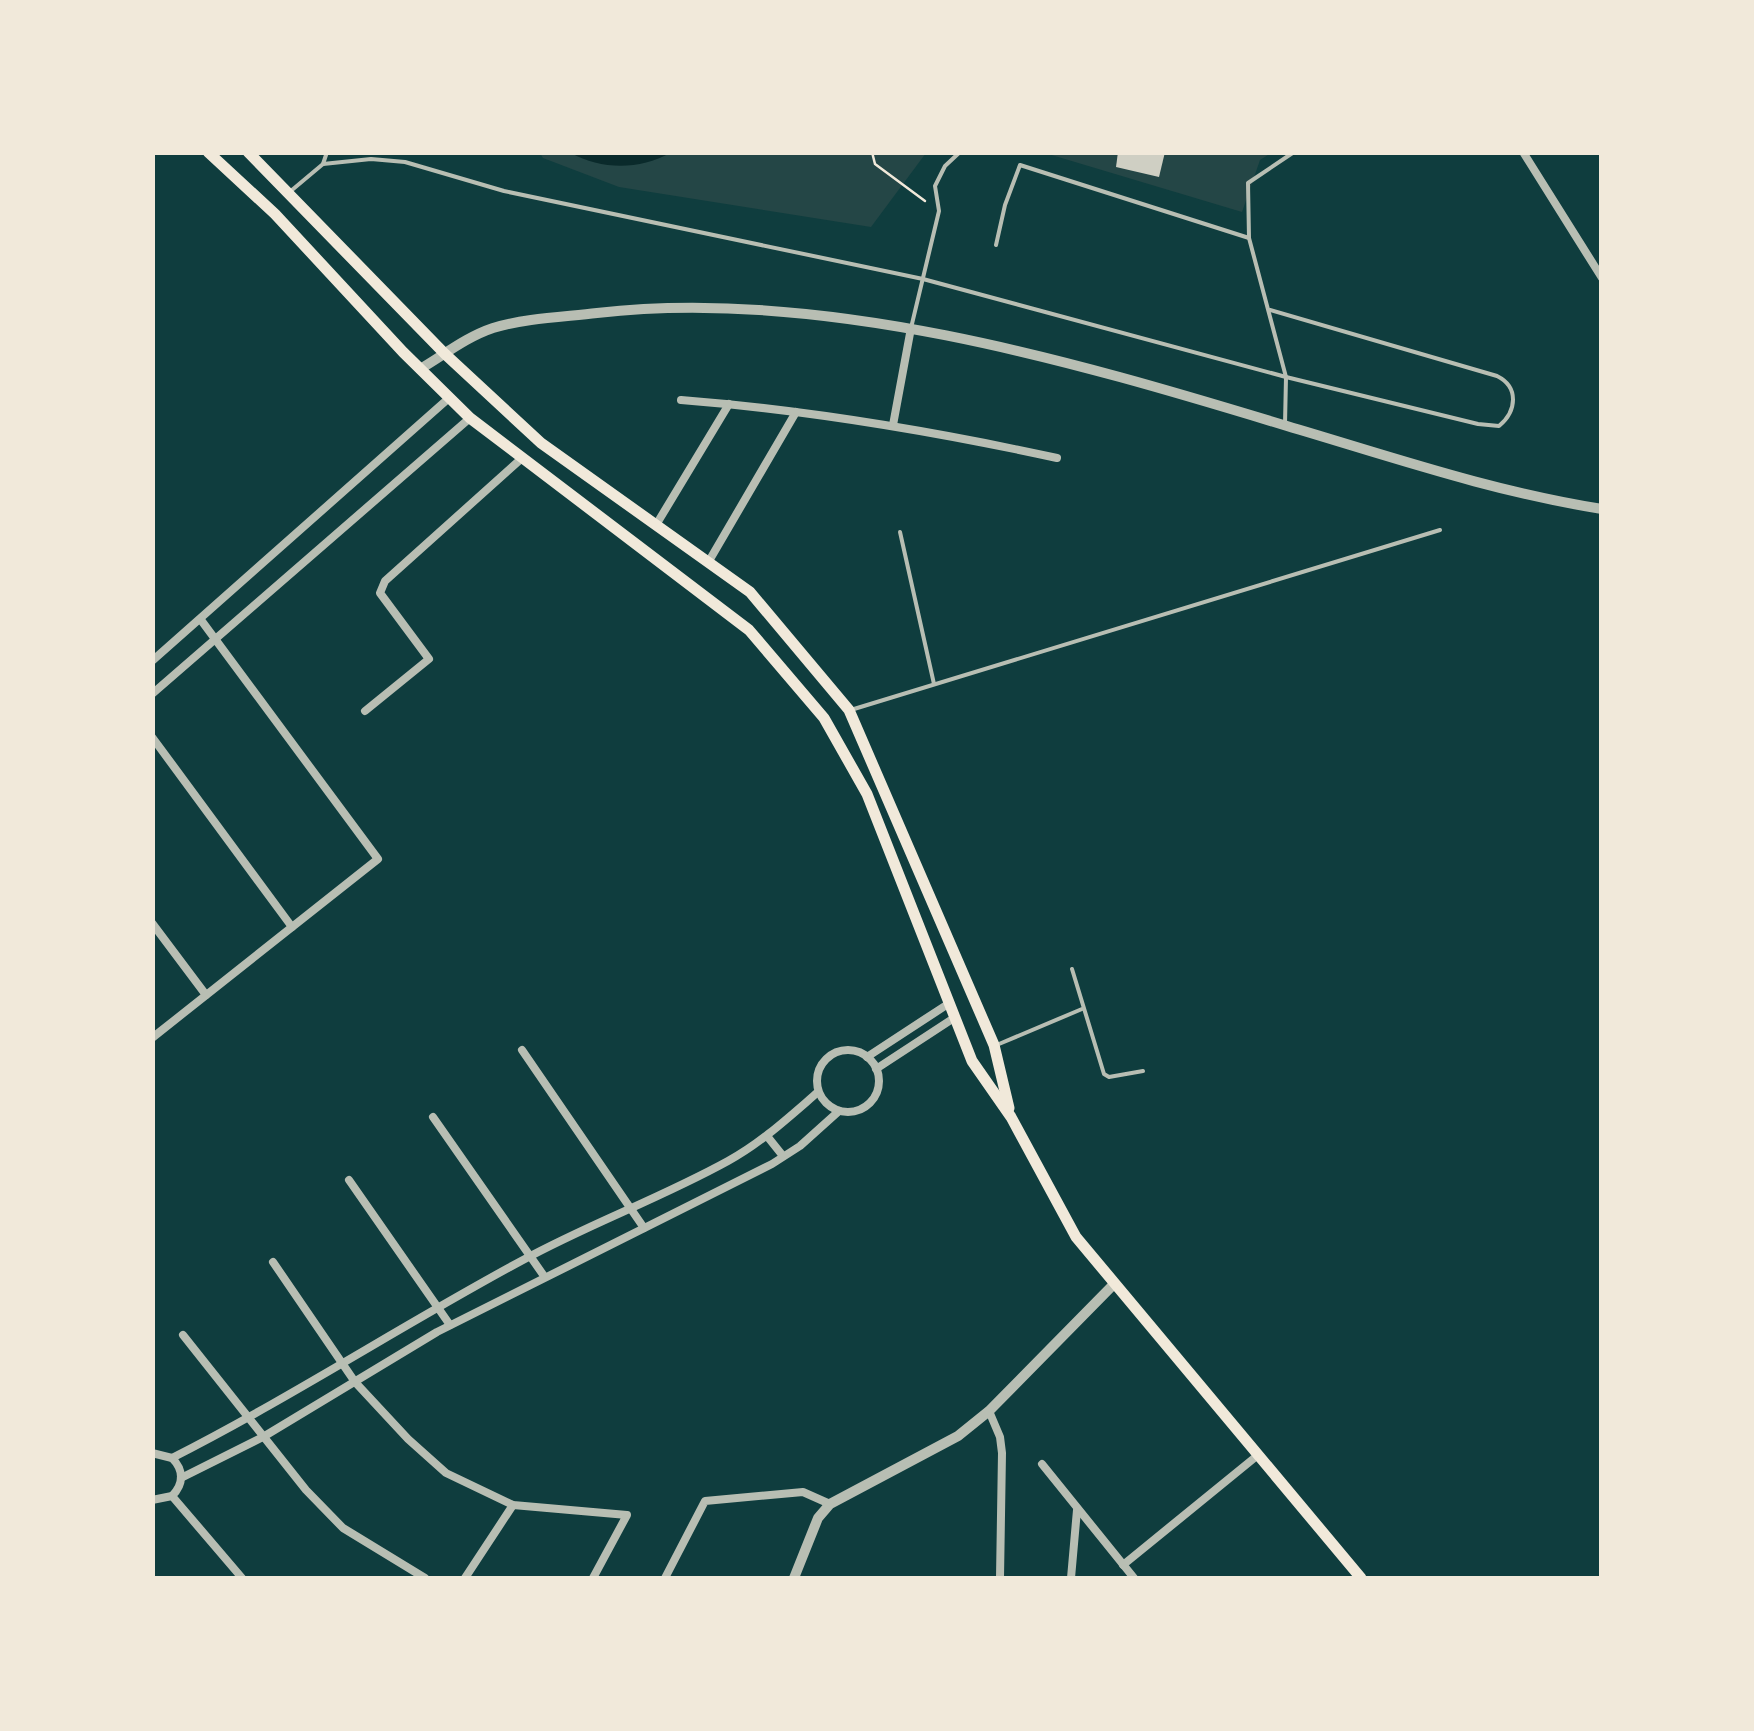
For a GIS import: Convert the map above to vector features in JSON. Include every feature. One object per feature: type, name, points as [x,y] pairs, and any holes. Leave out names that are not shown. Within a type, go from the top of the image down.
[{"type":"main road","points":[[208,152],[275,214],[470,418],[749,630],[824,718],[867,794],[972,1061],[1011,1117],[1076,1237],[1361,1578]]},
{"type":"main road","points":[[248,152],[445,354],[542,443],[710,561],[766,610],[849,710],[994,1045],[1011,1117]]},
{"type":"main road","points":[[948,1004],[969,992]]},
{"type":"main road","points":[[954,1018],[976,1006]]},
{"type":"street","points":[[1523,152],[1602,278]]},
{"type":"street","points":[[420,368],[468,338],[514,323],[656,306],[771,309],[911,328],[1113,375],[1483,486],[1602,509]]},
{"type":"street","points":[[893,425],[911,328]]},
{"type":"street","points":[[152,662],[449,398]]},
{"type":"street","points":[[681,400],[893,425],[1057,458]]},
{"type":"street","points":[[656,525],[730,404]]},
{"type":"street","points":[[710,561],[796,412]]},
{"type":"street","points":[[152,694],[470,418]]},
{"type":"street","points":[[366,711],[429,659],[386,603],[380,592],[384,582],[521,459]]},
{"type":"street","points":[[152,1038],[378,859],[201,620]]},
{"type":"street","points":[[152,738],[292,927]]},
{"type":"street","points":[[152,923],[206,996]]},
{"type":"street","points":[[866,1057],[948,1004]]},
{"type":"street","points":[[876,1070],[954,1018]]},
{"type":"street","points":[[522,1050],[644,1228]]},
{"type":"street","points":[[844,1050],[866,1057],[880,1080],[874,1099],[858,1111],[830,1107],[818,1092],[817,1074],[827,1058],[844,1050]]},
{"type":"street","points":[[172,1458],[248,1420],[531,1255],[730,1160],[767,1136],[818,1092]]},
{"type":"street","points":[[152,1500],[172,1496],[182,1478],[262,1437],[450,1325],[784,1156],[838,1111]]},
{"type":"street","points":[[433,1117],[544,1276]]},
{"type":"street","points":[[767,1136],[784,1156]]},
{"type":"street","points":[[349,1180],[450,1325]]},
{"type":"street","points":[[273,1262],[355,1382],[408,1440],[446,1473],[513,1505],[627,1514],[592,1578]]},
{"type":"street","points":[[794,1578],[818,1518],[830,1504],[918,1461],[958,1436],[990,1411],[1114,1284]]},
{"type":"street","points":[[183,1335],[262,1437],[343,1528],[425,1578]]},
{"type":"street","points":[[990,1411],[1002,1453],[1000,1578]]},
{"type":"street","points":[[152,1453],[172,1458],[182,1478]]},
{"type":"street","points":[[1123,1566],[1258,1455]]},
{"type":"street","points":[[1042,1464],[1134,1578]]},
{"type":"street","points":[[665,1578],[705,1501],[804,1492],[830,1504]]},
{"type":"street","points":[[172,1496],[242,1578]]},
{"type":"street","points":[[465,1578],[513,1505]]},
{"type":"street","points":[[1071,1578],[1077,1510]]},
{"type":"lane","points":[[275,214],[289,192],[323,164],[327,152]]},
{"type":"lane","points":[[911,328],[938,211],[936,186],[939,176],[960,152]]},
{"type":"lane","points":[[1285,425],[1286,377],[1249,238],[1248,183],[1294,152]]},
{"type":"lane","points":[[323,164],[405,162],[504,191],[923,279],[1286,377],[1492,426],[1505,422],[1514,398],[1510,384],[1497,376],[1270,310]]},
{"type":"lane","points":[[996,246],[1005,205],[1020,165],[1249,238]]},
{"type":"lane","points":[[849,710],[1440,530]]},
{"type":"lane","points":[[900,532],[934,684]]},
{"type":"lane","points":[[1072,969],[1106,1076],[1143,1071]]},
{"type":"lane","points":[[994,1045],[1084,1008]]},
{"type":"path","points":[[872,152],[875,164],[938,211]]},
{"type":"shaded area","points":[[540,153],[926,153],[871,227],[619,187],[543,158]]},
{"type":"shaded area","points":[[571,153],[670,153],[646,163],[620,166],[595,163]]},
{"type":"shaded area","points":[[1045,153],[1271,153],[1260,160],[1242,212]]},
{"type":"building","points":[[1118,152],[1165,152],[1159,177],[1116,167]]}]
